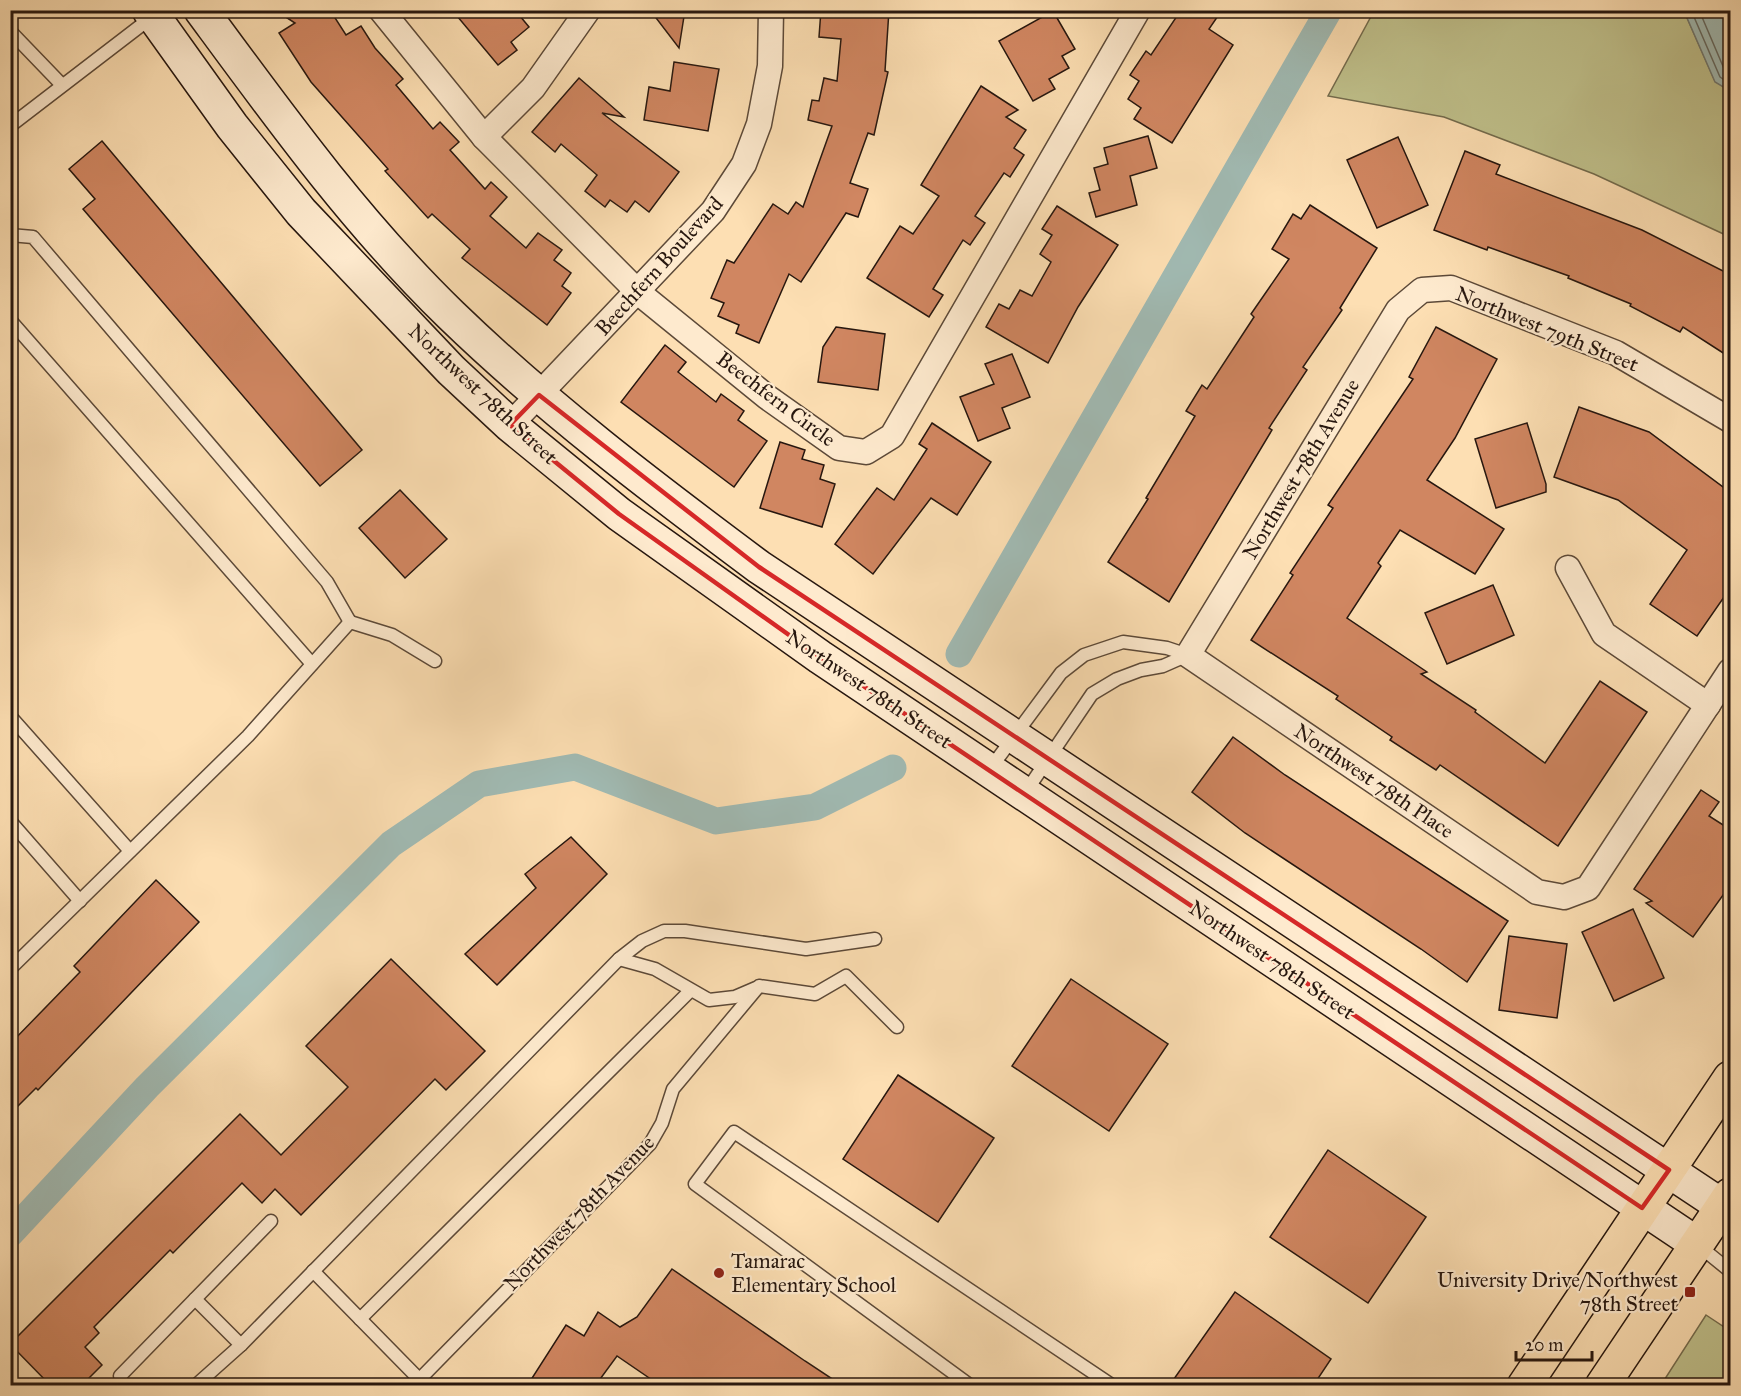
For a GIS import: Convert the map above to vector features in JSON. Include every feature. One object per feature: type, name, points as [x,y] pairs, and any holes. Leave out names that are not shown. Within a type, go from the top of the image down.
[{"type":"main road","points":[[1524,1386],[1731,1078]]},
{"type":"main road","points":[[1602,1386],[1697,1244],[1728,1204]]},
{"type":"street","name":"Northwest 78th Street","points":[[201,10],[355,213],[450,315],[539,395],[641,479],[759,567],[1669,1170],[1728,1204]]},
{"type":"street","name":"Beechfern Circle","points":[[381,10],[484,137],[639,293],[767,398],[838,448],[866,452],[892,436],[1138,10]]},
{"type":"street","points":[[484,137],[533,88],[588,10]]},
{"type":"street","name":"Beechfern Boulevard","points":[[510,425],[639,293],[713,211],[744,164],[759,124],[770,66],[771,10]]},
{"type":"street","name":"Northwest 78th Street","points":[[154,12],[232,126],[301,212],[451,370],[510,425],[619,514],[811,651],[1697,1244]]},
{"type":"street","name":"Northwest 79th Street","points":[[1422,290],[1451,288],[1616,353],[1731,420]]},
{"type":"street","name":"Northwest 78th Avenue","points":[[1188,655],[1398,310],[1422,290]]},
{"type":"street","points":[[1568,567],[1604,634],[1708,705],[1731,671]]},
{"type":"street","name":"Northwest 78th Place","points":[[1188,655],[1537,892],[1564,897],[1588,888],[1708,705]]},
{"type":"lane","points":[[10,126],[154,12]]},
{"type":"lane","points":[[10,31],[62,85]]},
{"type":"lane","points":[[10,235],[33,237],[327,582],[350,622],[392,635],[435,661]]},
{"type":"lane","points":[[10,320],[312,664]]},
{"type":"lane","points":[[10,969],[248,735],[350,622]]},
{"type":"lane","points":[[990,770],[1061,673],[1084,655],[1123,642],[1167,648],[1188,655]]},
{"type":"lane","points":[[1024,794],[1092,694],[1117,679],[1142,670],[1163,666],[1188,655]]},
{"type":"lane","points":[[10,716],[130,851]]},
{"type":"lane","points":[[10,821],[80,901]]},
{"type":"lane","points":[[195,1386],[241,1345],[619,959],[642,941],[664,931],[685,931],[806,948],[875,939]]},
{"type":"lane","points":[[619,959],[655,969],[709,1000],[735,997],[759,986],[815,994],[846,976],[897,1027]]},
{"type":"lane","name":"Northwest 78th Avenue","points":[[416,1382],[650,1144],[662,1123],[673,1089],[759,986]]},
{"type":"lane","points":[[360,1319],[690,991]]},
{"type":"lane","points":[[966,1383],[695,1184],[734,1132],[1113,1386]]},
{"type":"lane","points":[[120,1376],[271,1221]]},
{"type":"lane","points":[[1697,1244],[1731,1271]]},
{"type":"lane","points":[[313,1272],[360,1319],[416,1382]]},
{"type":"lane","points":[[195,1299],[241,1345]]},
{"type":"highlighted area","points":[[539,395],[759,567],[1669,1170],[1642,1208],[820,657],[619,514],[510,425]]},
{"type":"green space","points":[[1374,11],[1684,11],[1715,81],[1730,91],[1730,237],[1594,174],[1444,117],[1328,96]]},
{"type":"green space","points":[[1706,1315],[1730,1331],[1730,1385],[1661,1385]]},
{"type":"water","points":[[1684,11],[1730,11],[1730,91],[1715,82]]},
{"type":"building","points":[[275,10],[330,10],[346,35],[361,26],[375,48],[403,79],[396,85],[433,129],[440,122],[459,142],[450,150],[485,189],[491,182],[507,197],[490,216],[526,248],[538,233],[562,250],[554,260],[571,273],[562,286],[571,293],[547,325],[462,258],[470,249],[432,214],[428,218],[385,171],[388,169],[311,82],[279,33],[295,23]]},
{"type":"building","points":[[452,10],[515,10],[529,27],[511,42],[517,50],[498,65]]},
{"type":"building","points":[[650,10],[685,10],[679,48]]},
{"type":"building","points":[[821,10],[889,10],[885,71],[888,72],[874,135],[868,133],[850,183],[868,189],[858,217],[846,213],[801,282],[789,274],[759,343],[736,333],[739,325],[718,316],[724,303],[711,298],[727,260],[734,263],[773,204],[788,214],[796,202],[803,207],[832,126],[808,120],[812,100],[819,101],[824,78],[837,81],[841,39],[819,37]]},
{"type":"building","points":[[1181,10],[1222,10],[1209,29],[1233,45],[1172,143],[1134,119],[1141,108],[1128,99],[1139,81],[1130,75],[1146,51],[1151,55]]},
{"type":"building","points":[[1053,11],[1075,49],[1062,56],[1069,68],[1049,79],[1055,89],[1033,101],[999,41]]},
{"type":"building","points":[[674,62],[719,69],[708,131],[644,120],[649,87],[670,91]]},
{"type":"building","points":[[579,78],[624,117],[602,113],[679,172],[649,212],[635,201],[627,212],[610,200],[605,207],[585,191],[597,175],[561,144],[555,152],[532,132]]},
{"type":"building","points":[[981,86],[1018,110],[1006,117],[1026,130],[1014,148],[1024,155],[1010,177],[1004,173],[975,216],[985,223],[970,245],[963,240],[933,289],[943,295],[929,317],[867,278],[900,226],[913,234],[939,196],[921,185]]},
{"type":"building","points":[[1148,136],[1157,168],[1130,176],[1137,205],[1096,217],[1089,193],[1100,190],[1094,168],[1108,164],[1104,148]]},
{"type":"building","points":[[1398,137],[1428,205],[1377,228],[1347,160]]},
{"type":"building","points":[[102,141],[362,450],[320,486],[83,209],[95,199],[69,169]]},
{"type":"building","points":[[1465,151],[1500,165],[1496,174],[1642,230],[1731,275],[1731,358],[1683,327],[1680,332],[1630,306],[1631,304],[1568,278],[1569,276],[1488,247],[1487,250],[1434,230]]},
{"type":"building","points":[[1310,205],[1377,248],[1340,308],[1342,310],[1303,367],[1307,370],[1269,428],[1272,430],[1169,602],[1108,562],[1148,499],[1146,498],[1195,416],[1186,411],[1202,385],[1207,389],[1254,317],[1251,314],[1289,259],[1272,249],[1293,214],[1301,219]]},
{"type":"building","points":[[1057,206],[1118,245],[1078,307],[1048,363],[986,327],[999,304],[1009,309],[1020,290],[1032,296],[1051,262],[1040,254],[1052,235],[1042,229]]},
{"type":"building","points":[[836,327],[885,334],[878,390],[818,382],[823,347]]},
{"type":"building","points":[[1436,327],[1497,359],[1455,438],[1427,480],[1504,529],[1475,574],[1400,530],[1378,563],[1381,566],[1347,618],[1427,672],[1421,674],[1476,710],[1475,712],[1545,763],[1600,681],[1647,712],[1558,846],[1440,765],[1436,770],[1390,740],[1392,737],[1336,699],[1338,696],[1251,640],[1293,575],[1290,573],[1333,508],[1328,505],[1413,379],[1409,377]]},
{"type":"building","points":[[665,345],[686,362],[678,372],[716,402],[721,394],[744,411],[738,420],[767,441],[734,487],[621,402]]},
{"type":"building","points":[[1012,354],[1030,397],[1002,408],[1010,428],[978,441],[960,397],[994,384],[985,364]]},
{"type":"building","points":[[1579,407],[1649,432],[1731,493],[1731,587],[1697,636],[1650,604],[1687,550],[1618,500],[1554,477]]},
{"type":"building","points":[[932,423],[991,462],[957,515],[931,498],[873,574],[835,544],[877,488],[894,500],[927,449],[919,444]]},
{"type":"building","points":[[1527,423],[1546,484],[1546,492],[1496,508],[1475,439]]},
{"type":"building","points":[[780,442],[805,450],[802,459],[824,465],[820,479],[835,484],[822,527],[760,508]]},
{"type":"building","points":[[400,490],[447,539],[405,578],[359,528]]},
{"type":"building","points":[[1493,585],[1514,635],[1447,664],[1425,613]]},
{"type":"building","points":[[1233,737],[1285,775],[1508,921],[1467,982],[1245,833],[1192,792]]},
{"type":"building","points":[[1701,790],[1719,802],[1709,816],[1731,830],[1731,884],[1693,937],[1646,903],[1652,901],[1634,889]]},
{"type":"building","points":[[571,837],[607,874],[497,985],[465,954],[536,888],[525,874]]},
{"type":"building","points":[[156,880],[199,922],[38,1090],[36,1088],[10,1114],[10,1044],[80,972],[74,966]]},
{"type":"building","points":[[1633,909],[1664,978],[1614,1001],[1582,932]]},
{"type":"building","points":[[1509,936],[1567,944],[1557,1018],[1499,1010]]},
{"type":"building","points":[[391,959],[485,1051],[446,1090],[435,1079],[301,1215],[275,1189],[262,1203],[242,1183],[173,1253],[170,1250],[94,1327],[99,1333],[85,1347],[102,1365],[81,1386],[51,1386],[10,1344],[240,1114],[281,1155],[348,1087],[306,1046]]},
{"type":"building","points":[[1071,979],[1168,1044],[1109,1131],[1012,1066]]},
{"type":"building","points":[[898,1075],[994,1138],[938,1222],[843,1159]]},
{"type":"building","points":[[1328,1150],[1426,1217],[1368,1303],[1270,1237]]},
{"type":"building","points":[[672,1269],[843,1386],[661,1386],[617,1356],[595,1386],[527,1386],[566,1325],[584,1336],[598,1312],[620,1327],[637,1317]]},
{"type":"building","points":[[1235,1292],[1331,1359],[1313,1386],[1169,1386]]},
{"type":"waterway","points":[[959,654],[1329,10]]},
{"type":"waterway","points":[[10,1234],[147,1087],[391,844],[479,784],[575,767],[716,821],[815,807],[893,768]]},
{"type":"place","name":"Tamarac Elementary School","points":[[719,1273]]},
{"type":"place","name":"University Drive/Northwest 78th Street","points":[[1690,1292]]}]
